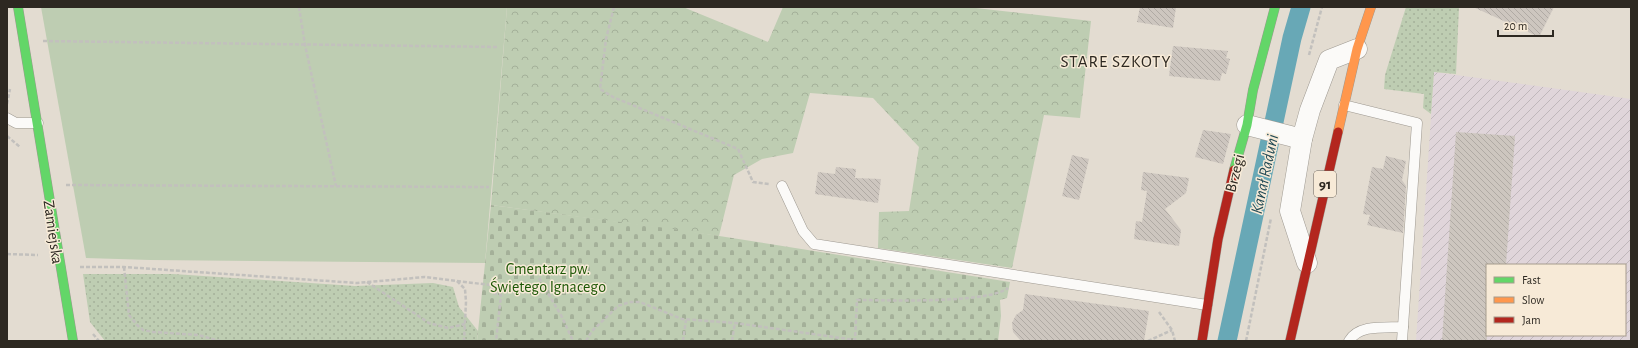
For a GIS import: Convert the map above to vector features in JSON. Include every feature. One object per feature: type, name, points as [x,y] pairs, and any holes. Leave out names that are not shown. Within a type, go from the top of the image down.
[{"type":"street","name":"Zamiejska","points":[[18,7],[38,123],[59,266],[73,341]]},
{"type":"street","name":"Brzegi","points":[[1202,341],[1220,232],[1232,176],[1250,126],[1254,90],[1275,7]]},
{"type":"street","name":"91","points":[[1290,341],[1357,49],[1371,7]]},
{"type":"street","points":[[1307,263],[1290,211],[1293,137],[1310,110],[1329,60],[1357,49]]},
{"type":"street","points":[[1250,126],[1293,137]]},
{"type":"lane","points":[[1344,105],[1417,123],[1402,341]]},
{"type":"lane","points":[[7,118],[16,122],[38,123]]},
{"type":"lane","points":[[782,186],[803,231],[814,244],[1207,305]]},
{"type":"lane","points":[[1349,341],[1352,335],[1364,329],[1403,328]]},
{"type":"path","points":[[299,7],[305,45],[336,186]]},
{"type":"path","points":[[614,7],[606,39],[600,89],[613,97],[738,148],[753,182],[782,186]]},
{"type":"path","points":[[47,42],[498,47]]},
{"type":"path","points":[[73,185],[489,187]]},
{"type":"path","points":[[7,254],[41,255]]},
{"type":"path","points":[[59,266],[124,267],[357,282],[425,277],[490,285],[493,293],[501,295],[496,341]]},
{"type":"path","points":[[124,267],[129,315],[143,330],[198,335],[220,341]]},
{"type":"path","points":[[586,341],[592,331],[618,306],[630,302],[640,302],[686,320],[735,323],[854,340],[858,300],[973,299],[1003,292],[1012,286],[1018,276]]},
{"type":"path","points":[[538,278],[562,317],[573,341]]},
{"type":"path","points":[[457,280],[465,289],[466,302],[464,341]]},
{"type":"path","points":[[367,282],[429,323],[448,328],[465,324]]},
{"type":"path","points":[[1160,297],[1158,309],[1172,330],[1174,341]]},
{"type":"path","points":[[682,341],[686,320]]},
{"type":"path","points":[[732,341],[735,323]]},
{"type":"path","points":[[1148,341],[1172,330]]},
{"type":"shaded area","points":[[1434,72],[1631,99],[1631,341],[1416,341]]},
{"type":"green space","points":[[41,7],[507,7],[485,263],[86,258]]},
{"type":"green space","points":[[507,7],[683,7],[768,42],[783,7],[967,7],[1091,21],[1080,118],[1044,115],[1012,268],[878,248],[879,212],[909,211],[919,147],[873,98],[810,93],[793,153],[762,159],[734,175],[719,236],[491,205]]},
{"type":"green space","points":[[1406,7],[1459,7],[1456,74],[1434,72],[1431,114],[1423,108],[1424,94],[1384,89],[1385,75]]},
{"type":"green space","name":"Cmentarz pw. Świętego Ignacego","points":[[491,205],[681,230],[1010,282],[1007,298],[1000,300],[1001,316],[998,341],[477,341]]},
{"type":"green space","points":[[83,274],[173,274],[355,286],[433,283],[453,287],[459,307],[478,331],[477,341],[105,341],[90,322]]},
{"type":"building","points":[[1140,7],[1176,7],[1173,28],[1137,22]]},
{"type":"building","points":[[1473,7],[1554,7],[1539,37]]},
{"type":"building","points":[[1173,46],[1228,51],[1226,58],[1230,59],[1226,74],[1222,73],[1220,81],[1169,76]]},
{"type":"building","points":[[1203,130],[1231,134],[1223,164],[1195,157]]},
{"type":"building","points":[[1456,132],[1515,136],[1506,264],[1486,264],[1487,341],[1442,341]]},
{"type":"building","points":[[1072,155],[1089,159],[1079,200],[1062,196]]},
{"type":"building","points":[[1386,156],[1406,161],[1402,180],[1406,186],[1403,233],[1367,225],[1370,215],[1363,214],[1372,167],[1383,169]]},
{"type":"building","points":[[836,167],[856,169],[855,178],[881,179],[878,203],[815,194],[818,172],[835,174]]},
{"type":"building","points":[[1143,172],[1189,178],[1186,193],[1165,209],[1181,230],[1179,246],[1134,239],[1136,221],[1142,222],[1147,191],[1141,190]]},
{"type":"building","points":[[1025,294],[1149,311],[1144,341],[1021,341],[1013,332],[1012,323],[1016,315],[1023,310]]},
{"type":"waterway","name":"Kanał Raduni","points":[[1227,341],[1292,38],[1301,7]]},
{"type":"traffic: fast","points":[[18,7],[73,341]]},
{"type":"traffic: fast","points":[[1234,170],[1247,125],[1253,90],[1275,7]]},
{"type":"traffic: slow","points":[[1338,132],[1357,49],[1371,7]]},
{"type":"traffic: jam","points":[[1290,341],[1338,132]]},
{"type":"traffic: jam","points":[[1202,341],[1218,239],[1234,170]]},
{"type":"district","name":"STARE SZKOTY","points":[[1116,61]]}]
